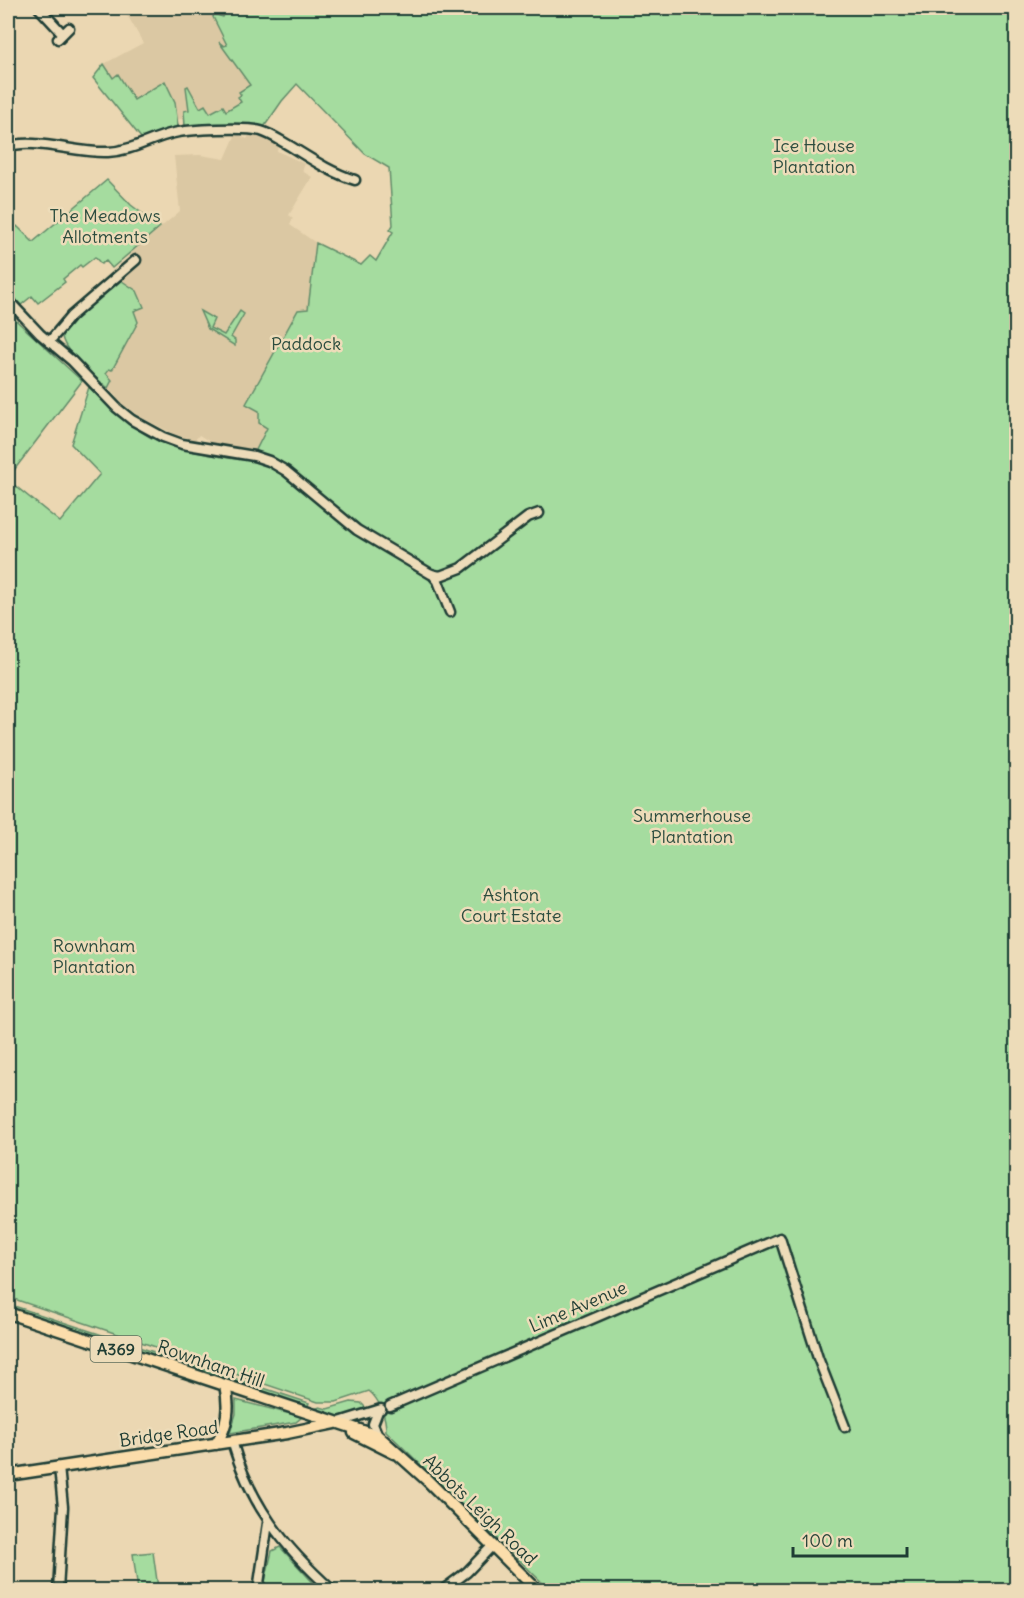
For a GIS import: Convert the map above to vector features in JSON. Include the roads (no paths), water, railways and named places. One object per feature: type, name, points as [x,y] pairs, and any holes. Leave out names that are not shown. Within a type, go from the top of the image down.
[{"type":"main road","name":"Rownham Hill","points":[[8,1313],[340,1425]]},
{"type":"main road","points":[[216,1444],[224,1429],[228,1414],[225,1385]]},
{"type":"main road","name":"Abbots Leigh Road","points":[[340,1425],[362,1430],[388,1444],[494,1545],[537,1590]]},
{"type":"main road","name":"Abbots Leigh Road","points":[[340,1425],[398,1455]]},
{"type":"main road","name":"Bridge Road","points":[[8,1475],[340,1425]]},
{"type":"street","points":[[39,8],[63,34]]},
{"type":"street","points":[[8,145],[36,145],[101,153],[126,150],[174,133],[252,130],[274,137],[336,173],[355,180]]},
{"type":"street","points":[[49,342],[71,316],[136,260]]},
{"type":"street","points":[[8,300],[117,408],[143,427],[182,444],[254,456],[269,461],[286,471],[357,530],[431,574],[438,581],[450,612]]},
{"type":"street","points":[[431,574],[440,576],[461,568],[528,517],[539,513]]},
{"type":"street","name":"Lime Avenue","points":[[340,1425],[383,1409],[780,1238],[818,1358],[845,1427]]},
{"type":"street","points":[[378,1437],[374,1424],[383,1409]]},
{"type":"street","points":[[232,1441],[238,1463],[268,1523],[301,1563],[332,1590]]},
{"type":"street","points":[[58,1590],[63,1508],[59,1467]]},
{"type":"street","points":[[258,1590],[268,1523]]},
{"type":"street","points":[[443,1590],[467,1572],[494,1545]]},
{"type":"park label","name":"Ice House Plantation","points":[[814,156]]},
{"type":"park label","name":"The Meadows Allotments","points":[[105,226]]},
{"type":"park label","name":"Paddock","points":[[306,344]]},
{"type":"park label","name":"Summerhouse Plantation","points":[[692,826]]},
{"type":"park label","name":"Ashton Court Estate","points":[[511,905]]},
{"type":"park label","name":"Rownham Plantation","points":[[94,956]]}]
